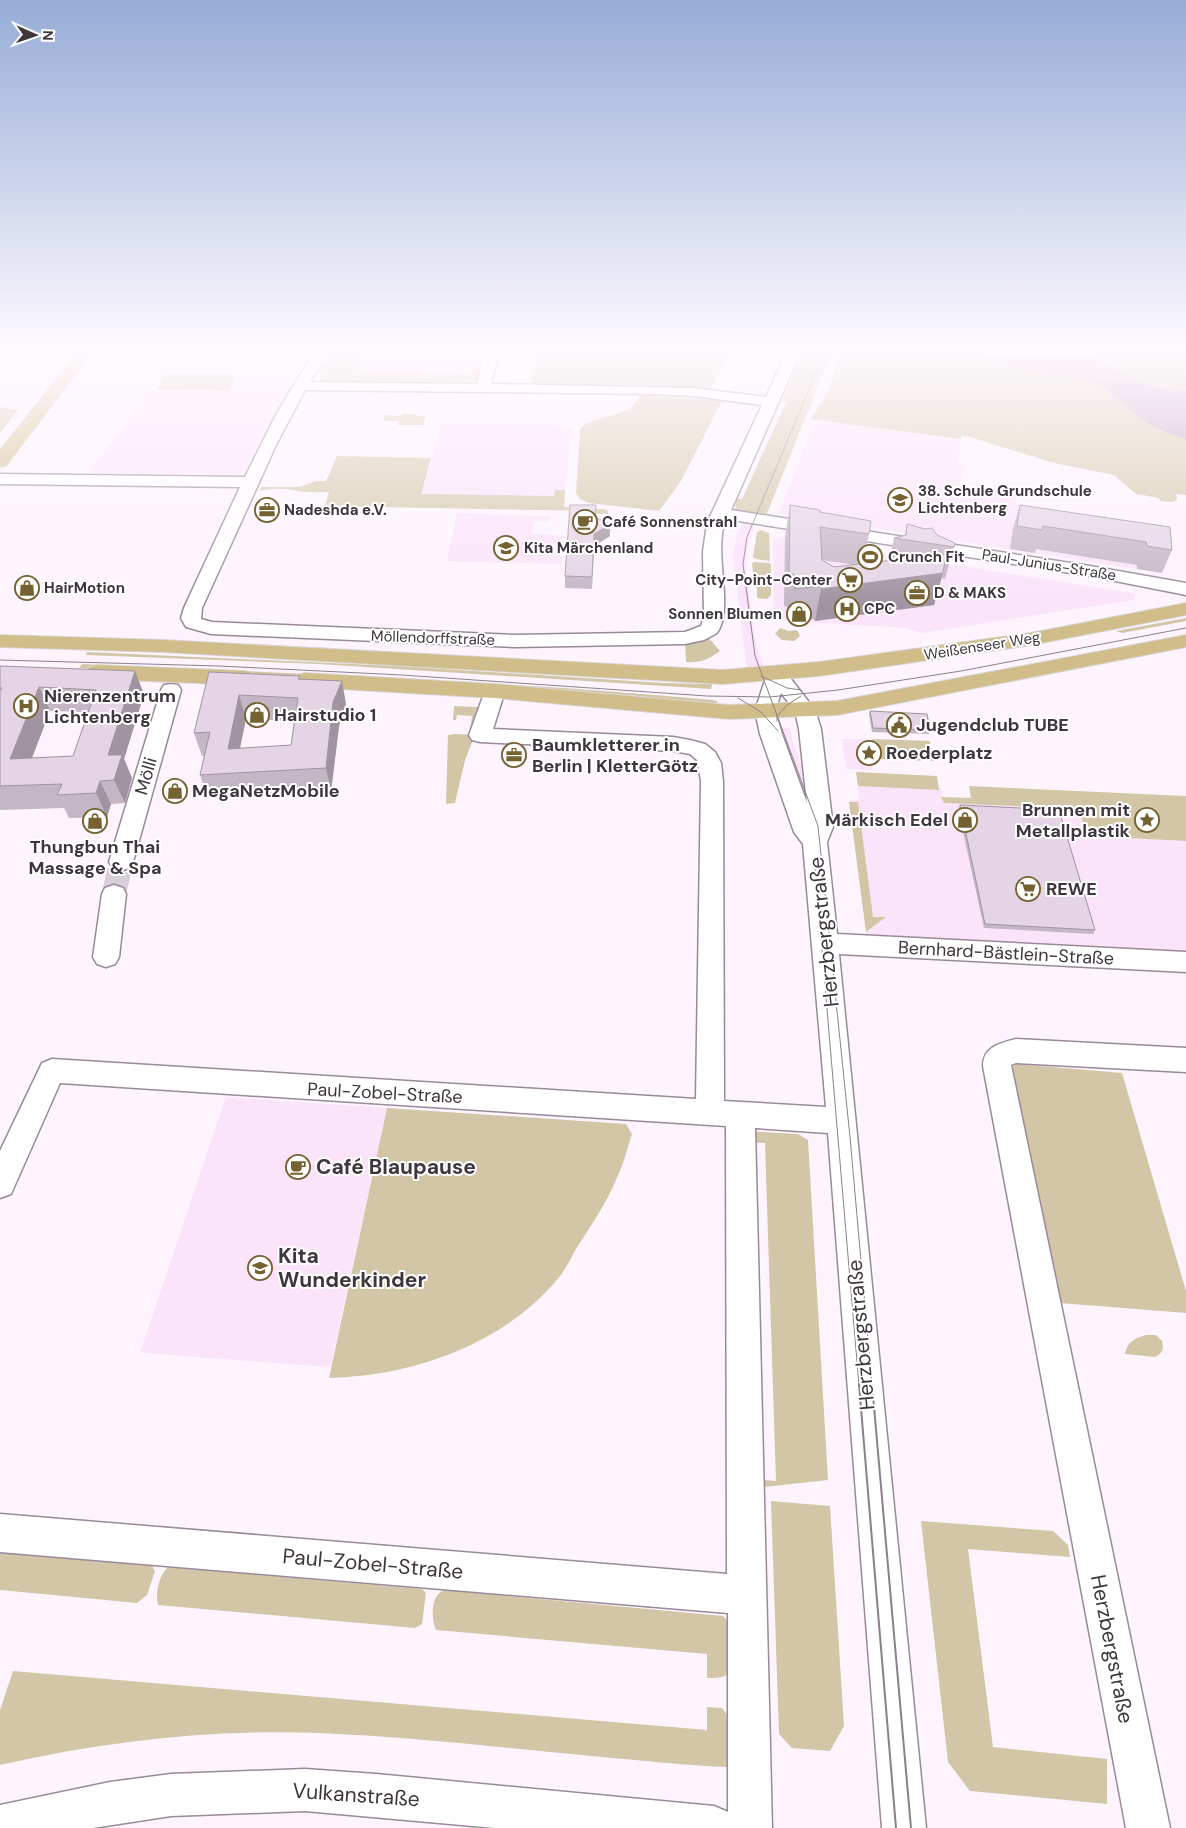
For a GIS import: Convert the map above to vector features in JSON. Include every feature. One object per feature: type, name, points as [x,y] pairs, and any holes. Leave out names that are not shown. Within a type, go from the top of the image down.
[{"type":"main road","points":[[0,462],[22,434]]},
{"type":"main road","name":"Weißenseer Weg","points":[[777,674],[1031,639],[1178,611]]},
{"type":"main road","name":"Möllendorffstraße","points":[[0,641],[163,646],[697,676],[777,674]]},
{"type":"main road","name":"Weißenseer Weg","points":[[807,720],[837,708],[1186,641]]},
{"type":"main road","points":[[78,672],[272,679],[495,691],[716,711],[768,719],[807,720]]},
{"type":"street","points":[[0,479],[252,482],[276,434]]},
{"type":"street","points":[[718,518],[756,434]]},
{"type":"street","name":"Möllendorffstraße","points":[[252,482],[193,608],[191,621],[202,627],[514,641],[685,638],[697,636],[710,629],[714,617],[712,552],[718,518]]},
{"type":"street","name":"Paul-Junius-Straße","points":[[718,518],[1143,580],[1186,589]]},
{"type":"street","name":"Paul-Junius-Straße","points":[[1143,580],[1166,591],[1175,600],[1178,611]]},
{"type":"street","points":[[768,719],[777,674]]},
{"type":"street","points":[[777,674],[807,720]]},
{"type":"street","name":"Mölli","points":[[121,862],[170,690]]},
{"type":"street","points":[[495,691],[480,735],[651,742],[694,746],[704,752],[709,760],[712,781],[747,1595],[750,1828]]},
{"type":"street","name":"Herzbergstraße","points":[[768,719],[806,832],[815,842]]},
{"type":"street","name":"Herzbergstraße","points":[[807,720],[821,827],[815,842],[826,943],[904,1828]]},
{"type":"street","points":[[106,957],[114,894]]},
{"type":"street","name":"Bernhard-Bästlein-Straße","points":[[826,943],[1186,962]]},
{"type":"street","name":"Herzbergstraße","points":[[1148,1828],[999,1085],[997,1059],[1007,1053],[1016,1051],[1186,1060]]},
{"type":"street","name":"Paul-Zobel-Straße","points":[[0,1184],[52,1072],[842,1121]]},
{"type":"street","name":"Paul-Zobel-Straße","points":[[0,1533],[747,1595]]},
{"type":"street","name":"Vulkanstraße","points":[[0,1827],[110,1802],[171,1795],[305,1790],[376,1795],[714,1828]]},
{"type":"shaded area","points":[[117,434],[265,434],[245,471],[236,474],[96,473],[91,470]]},
{"type":"shaded area","points":[[439,434],[571,434],[565,490],[555,490],[554,496],[421,494]]},
{"type":"shaded area","points":[[580,434],[705,434],[681,481],[659,511],[589,503],[580,499],[576,493]]},
{"type":"shaded area","points":[[771,434],[799,434],[766,516],[735,511],[736,499],[742,499]]},
{"type":"shaded area","points":[[810,434],[927,434],[961,439],[958,463],[964,465],[960,486],[1016,494],[1016,506],[1160,528],[1162,573],[779,513]]},
{"type":"shaded area","points":[[926,434],[1186,434],[1186,495],[1176,494],[1177,500],[1172,502],[1160,501],[1159,498],[1136,494],[1114,475],[1054,463],[970,437],[961,436],[961,439]]},
{"type":"shaded area","points":[[1173,434],[1186,434],[1186,439]]},
{"type":"shaded area","points":[[337,456],[431,458],[421,494],[554,496],[555,490],[565,490],[564,507],[604,509],[608,511],[608,514],[595,514],[595,511],[325,506],[329,492],[305,492],[288,489],[259,491],[261,487],[299,487],[316,481],[326,481]]},
{"type":"shaded area","name":"Kita Märchenland","points":[[457,513],[550,516],[549,522],[534,521],[532,534],[563,535],[561,564],[447,561]]},
{"type":"shaded area","points":[[744,519],[756,521],[748,544],[746,570],[756,645],[764,666],[747,667],[743,640],[733,556],[737,537]]},
{"type":"shaded area","points":[[761,530],[769,533],[770,561],[753,557],[757,532]]},
{"type":"shaded area","points":[[783,537],[1136,594],[1134,600],[922,633],[905,628],[774,620],[773,540]]},
{"type":"shaded area","points":[[752,563],[770,563],[771,565],[771,595],[767,599],[757,598],[757,582],[754,581]]},
{"type":"shaded area","points":[[1186,618],[1186,621],[1122,633],[1116,631]]},
{"type":"shaded area","points":[[780,628],[789,631],[797,630],[800,636],[794,641],[782,640],[775,634]]},
{"type":"shaded area","points":[[708,637],[720,651],[704,660],[686,662],[685,642]]},
{"type":"shaded area","points":[[87,652],[397,666],[663,683],[712,684],[711,689],[318,664],[86,655]]},
{"type":"shaded area","points":[[82,664],[397,678],[633,693],[712,700],[717,701],[718,707],[639,696],[418,681],[79,668]]},
{"type":"shaded area","points":[[454,706],[478,707],[484,710],[480,725],[471,724],[472,716],[457,715],[456,720],[453,720]]},
{"type":"shaded area","points":[[777,728],[790,728],[792,739],[811,790],[815,826]]},
{"type":"shaded area","points":[[448,735],[475,735],[465,760],[455,803],[446,804]]},
{"type":"shaded area","points":[[842,739],[867,739],[873,770],[846,769]]},
{"type":"shaded area","points":[[872,739],[930,741],[934,761],[875,759]]},
{"type":"shaded area","points":[[856,772],[937,776],[939,790],[858,786]]},
{"type":"shaded area","points":[[858,786],[941,788],[944,803],[1079,809],[1088,836],[1186,841],[1186,956],[867,939],[849,800],[859,800]]},
{"type":"shaded area","points":[[969,786],[1186,796],[1186,841],[1088,836],[1078,809],[944,803],[941,797],[971,798]]},
{"type":"shaded area","points":[[849,802],[858,802],[873,917],[886,917],[866,932]]},
{"type":"shaded area","points":[[1017,1064],[1122,1073],[1186,1291],[1186,1313],[1060,1303],[1008,1071]]},
{"type":"shaded area","name":"Kita Wunderkinder","points":[[226,1097],[387,1108],[330,1367],[140,1352]]},
{"type":"shaded area","points":[[387,1108],[626,1124],[632,1134],[623,1163],[603,1207],[562,1274],[534,1304],[509,1323],[481,1340],[423,1364],[360,1376],[329,1378]]},
{"type":"shaded area","points":[[746,1131],[798,1134],[808,1140],[828,1480],[755,1488],[754,1479],[776,1481],[765,1143],[747,1142]]},
{"type":"shaded area","points":[[1146,1335],[1156,1335],[1162,1341],[1163,1348],[1160,1354],[1155,1357],[1125,1354],[1132,1341]]},
{"type":"shaded area","points":[[771,1501],[830,1506],[844,1726],[830,1751],[792,1748],[779,1734]]},
{"type":"shaded area","points":[[921,1521],[1053,1531],[1068,1545],[1070,1557],[968,1549],[993,1747],[1107,1759],[1107,1804],[970,1791],[948,1762]]},
{"type":"shaded area","points":[[0,1553],[152,1565],[155,1571],[147,1595],[137,1603],[0,1590]]},
{"type":"shaded area","points":[[168,1567],[422,1589],[426,1593],[422,1624],[415,1628],[158,1605],[158,1584]]},
{"type":"shaded area","points":[[445,1590],[723,1616],[730,1623],[734,1670],[722,1677],[707,1678],[707,1654],[436,1630],[433,1620],[434,1602],[440,1592]]},
{"type":"shaded area","points":[[13,1671],[707,1730],[707,1707],[722,1708],[738,1730],[728,1767],[699,1766],[392,1737],[278,1732],[158,1738],[79,1749],[0,1765],[0,1710]]},
{"type":"building","points":[[570,505],[596,505],[595,517],[610,524],[594,534],[592,577],[565,576]]},
{"type":"building","points":[[790,505],[871,521],[869,534],[820,527],[822,560],[834,567],[946,554],[943,573],[821,589],[819,586],[795,589],[794,574],[789,574]]},
{"type":"building","points":[[1020,505],[1170,527],[1172,550],[1147,546],[1146,542],[1043,526],[1042,530],[1017,526]]},
{"type":"building","points":[[907,524],[925,529],[932,528],[937,535],[955,543],[954,547],[894,538],[906,535]]},
{"type":"building","points":[[0,666],[135,671],[108,755],[122,755],[114,780],[100,781],[96,793],[57,795],[62,784],[0,786],[0,691],[2,688],[0,688]],"holes":[[[39,687],[96,690],[73,756],[10,759]]]},
{"type":"building","points":[[209,672],[300,676],[298,679],[342,681],[333,702],[326,768],[200,775],[210,732],[194,733]],"holes":[[[239,695],[298,698],[291,745],[228,749]]]},
{"type":"building","name":"Jugendclub TUBE","points":[[870,711],[927,714],[930,730],[873,728]]},
{"type":"building","name":"REWE","points":[[960,805],[1059,810],[1095,930],[985,924]]},
{"type":"tunnel","points":[[114,894],[121,862]]},
{"type":"tram line","points":[[763,677],[755,656],[743,564],[747,537],[790,434]]},
{"type":"tram line","points":[[770,697],[838,690],[961,671],[1186,628]]},
{"type":"tram line","points":[[0,660],[219,666],[402,675],[707,696],[770,697]]},
{"type":"tram line","points":[[763,677],[787,688],[801,690]]},
{"type":"tram line","points":[[763,677],[770,697]]},
{"type":"tram line","points":[[777,716],[787,705],[801,696]]},
{"type":"tram line","points":[[770,697],[777,716]]},
{"type":"tram line","points":[[738,698],[761,712],[778,731]]},
{"type":"tram line","points":[[777,716],[777,721]]},
{"type":"tram line","points":[[777,716],[818,826],[850,1137],[872,1385]]},
{"type":"tram line","points":[[815,868],[859,1385]]},
{"type":"tram line","points":[[859,1384],[896,1828]]},
{"type":"tram line","points":[[872,1384],[911,1828]]},
{"type":"place","name":"38. Schule Grundschule Lichtenberg","points":[[900,500]]},
{"type":"place","name":"Nadeshda e.V.","points":[[267,510]]},
{"type":"place","name":"Café Sonnenstrahl","points":[[585,522]]},
{"type":"place","name":"Kita Märchenland","points":[[506,548]]},
{"type":"place","name":"Crunch Fit","points":[[870,557]]},
{"type":"place","name":"City-Point-Center","points":[[850,580]]},
{"type":"place","name":"HairMotion","points":[[27,588]]},
{"type":"place","name":"D & MAKS","points":[[917,593]]},
{"type":"place","name":"CPC","points":[[847,609]]},
{"type":"place","name":"Sonnen Blumen","points":[[799,614]]},
{"type":"place","name":"Nierenzentrum Lichtenberg","points":[[26,706]]},
{"type":"place","name":"Hairstudio 1","points":[[257,715]]},
{"type":"place","name":"Jugendclub TUBE","points":[[899,725]]},
{"type":"place","name":"Roederplatz","points":[[869,753]]},
{"type":"place","name":"Baumkletterer in Berlin | KletterGötz","points":[[514,755]]},
{"type":"place","name":"MegaNetzMobile","points":[[175,791]]},
{"type":"place","name":"Märkisch Edel","points":[[965,820]]},
{"type":"place","name":"Brunnen mit Metallplastik","points":[[1147,820]]},
{"type":"place","name":"Thungbun Thai Massage & Spa","points":[[95,821]]},
{"type":"place","name":"REWE","points":[[1028,889]]},
{"type":"place","name":"Café Blaupause","points":[[298,1167]]},
{"type":"place","name":"Kita Wunderkinder","points":[[260,1268]]}]
